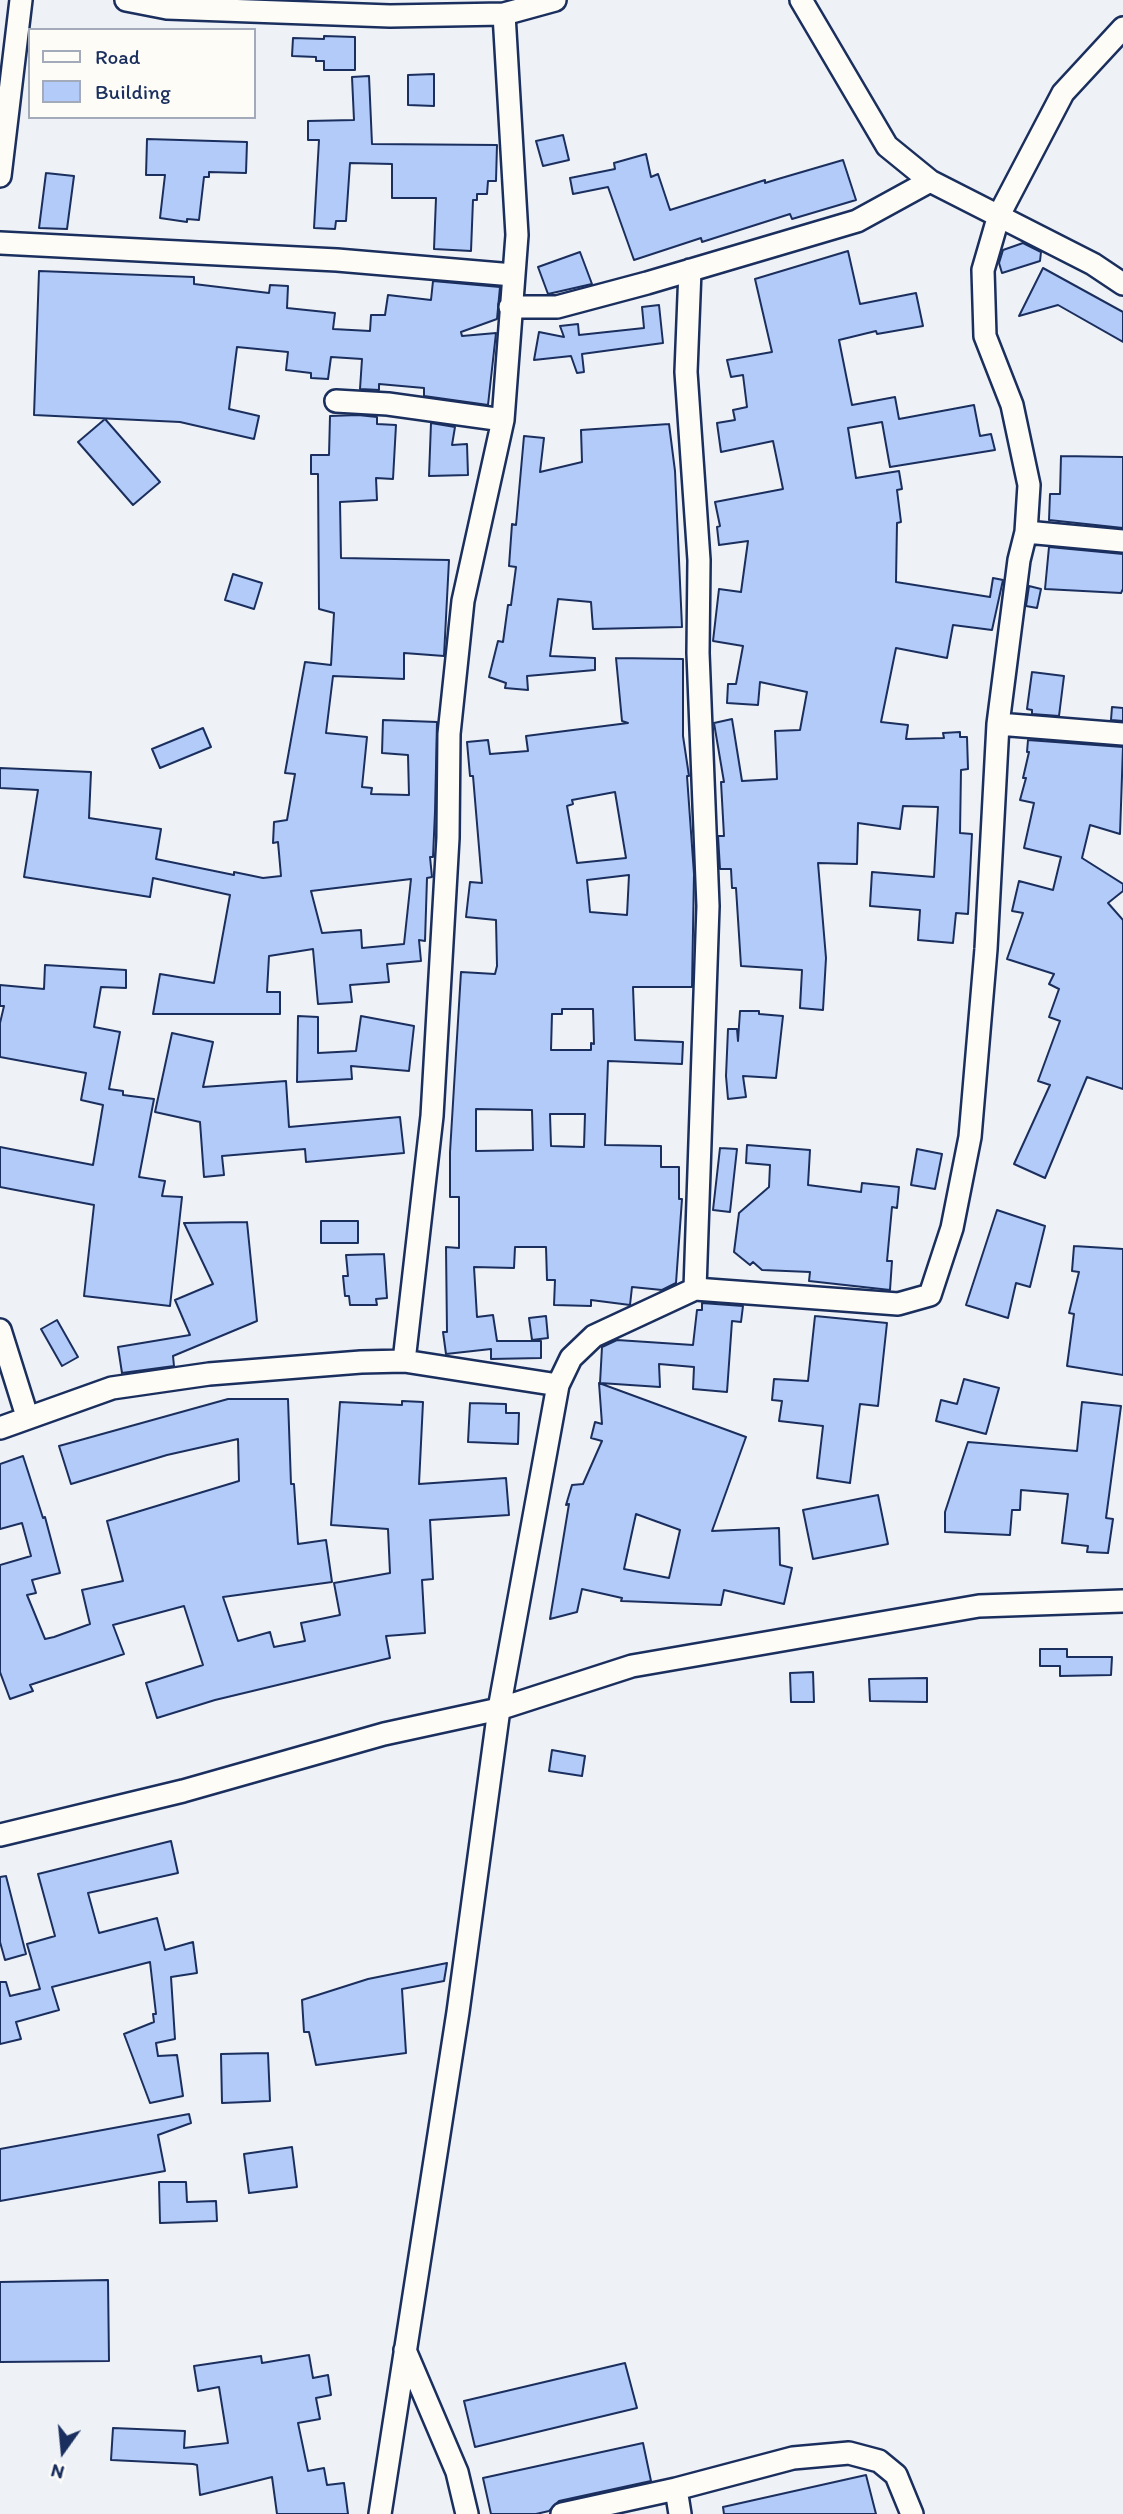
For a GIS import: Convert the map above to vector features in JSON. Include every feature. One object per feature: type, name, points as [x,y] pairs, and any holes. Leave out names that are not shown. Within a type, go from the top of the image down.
[{"type":"street","points":[[0,176],[21,0]]},
{"type":"street","points":[[126,0],[167,8],[390,16],[505,14],[555,0]]},
{"type":"street","points":[[801,0],[887,146],[930,181],[1093,264],[1123,284]]},
{"type":"street","points":[[404,1362],[432,1116],[449,838],[449,734],[463,601],[503,420],[517,235],[505,14]]},
{"type":"street","points":[[380,2514],[458,2012],[499,1709],[558,1385],[571,1358],[594,1336],[695,1289],[898,1304],[930,1295],[952,1228],[970,1137],[986,949],[998,724],[1019,560],[1026,532],[1029,485],[1012,405],[985,336],[984,270],[999,215],[1063,93],[1123,28]]},
{"type":"street","points":[[510,307],[557,307],[858,221],[930,181]]},
{"type":"street","points":[[0,243],[337,260],[513,275]]},
{"type":"street","points":[[690,270],[686,372],[699,560],[699,692],[708,906],[695,1289]]},
{"type":"street","points":[[336,401],[388,404],[503,420]]},
{"type":"street","points":[[1026,532],[1123,541]]},
{"type":"street","points":[[998,724],[1123,734]]},
{"type":"street","points":[[0,1331],[27,1416]]},
{"type":"street","points":[[0,1427],[111,1388],[209,1374],[404,1362],[558,1385]]},
{"type":"street","points":[[0,1835],[183,1791],[384,1734],[499,1709],[632,1667],[966,1608],[1123,1601]]},
{"type":"street","points":[[405,2350],[457,2472],[467,2514]]},
{"type":"street","points":[[562,2514],[676,2489],[793,2458],[849,2453],[878,2461],[896,2475],[912,2514]]},
{"type":"street","points":[[676,2489],[680,2514]]},
{"type":"building","points":[[324,36],[355,37],[355,70],[324,70],[324,61],[316,61],[316,57],[292,56],[293,38],[324,39]]},
{"type":"building","points":[[434,74],[434,106],[408,105],[408,75]]},
{"type":"building","points":[[369,76],[372,144],[497,145],[496,181],[488,181],[487,194],[477,194],[477,200],[473,200],[471,251],[434,249],[436,198],[392,198],[392,164],[350,163],[346,221],[336,221],[335,229],[314,228],[319,140],[308,140],[308,121],[354,120],[352,77]]},
{"type":"building","points":[[563,135],[569,160],[543,166],[536,141]]},
{"type":"building","points":[[147,139],[247,142],[246,173],[209,172],[209,177],[204,177],[199,220],[187,219],[187,222],[160,218],[165,175],[146,175]]},
{"type":"building","points":[[646,154],[651,177],[658,174],[670,210],[765,180],[765,183],[843,160],[856,200],[792,219],[790,214],[702,242],[701,238],[634,260],[608,187],[573,194],[570,178],[615,169],[614,163]]},
{"type":"building","points":[[46,173],[74,176],[67,229],[39,228]]},
{"type":"building","points":[[1023,243],[1041,252],[1040,261],[1002,273],[999,263],[1003,250]]},
{"type":"building","points":[[848,251],[860,304],[916,293],[923,326],[877,334],[876,331],[839,340],[852,405],[895,397],[899,419],[974,405],[980,436],[991,434],[995,450],[890,467],[882,422],[848,428],[856,478],[899,471],[902,489],[897,490],[901,522],[897,523],[896,582],[990,597],[993,578],[1003,580],[992,630],[953,625],[947,658],[896,648],[881,722],[908,725],[906,739],[944,738],[943,733],[960,732],[960,737],[967,737],[968,769],[961,770],[960,833],[972,834],[968,914],[956,913],[953,943],[918,940],[920,910],[870,906],[872,872],[934,877],[938,807],[903,806],[900,829],[858,823],[857,864],[818,863],[826,958],[823,1010],[800,1008],[802,970],[741,966],[736,888],[732,888],[731,869],[720,869],[718,836],[724,836],[721,782],[724,782],[714,723],[732,719],[742,781],[777,779],[775,731],[800,730],[807,692],[760,682],[758,705],[727,703],[728,684],[736,684],[743,646],[713,641],[719,589],[741,592],[748,541],[719,545],[717,527],[720,526],[715,502],[783,489],[773,441],[721,452],[717,423],[735,420],[733,410],[747,407],[743,375],[731,377],[727,360],[772,352],[755,279]]},
{"type":"building","points":[[580,252],[592,284],[548,294],[538,267]]},
{"type":"building","points":[[1043,268],[1123,312],[1123,342],[1058,305],[1019,316]]},
{"type":"building","points":[[39,271],[194,277],[194,284],[269,293],[270,285],[288,286],[287,308],[335,313],[333,329],[370,331],[371,315],[385,315],[388,295],[431,300],[433,281],[500,287],[497,319],[461,332],[462,336],[496,333],[488,405],[424,396],[424,388],[379,384],[379,390],[360,389],[362,359],[331,357],[328,379],[311,378],[311,373],[286,370],[288,352],[237,347],[229,409],[259,416],[254,439],[180,422],[34,415]]},
{"type":"building","points":[[659,305],[663,343],[582,354],[584,372],[577,373],[571,356],[534,360],[539,332],[564,337],[560,326],[578,324],[579,335],[644,328],[642,307]]},
{"type":"building","points":[[330,416],[377,417],[377,424],[396,425],[393,479],[376,478],[377,500],[340,502],[341,558],[449,560],[444,656],[404,653],[404,679],[333,676],[326,733],[367,737],[362,787],[372,788],[371,794],[409,795],[408,755],[382,753],[383,720],[437,722],[433,857],[430,857],[432,877],[427,878],[425,941],[419,940],[421,961],[387,964],[389,982],[350,985],[352,1002],[318,1004],[313,949],[269,956],[267,992],[280,992],[280,1014],[153,1014],[160,974],[214,983],[230,895],[153,878],[150,897],[24,877],[38,790],[0,788],[0,768],[91,772],[89,818],[161,829],[156,859],[234,875],[234,872],[263,878],[281,876],[278,842],[273,843],[274,822],[287,820],[295,774],[285,773],[305,662],[331,665],[334,613],[319,609],[318,474],[311,474],[311,455],[329,455]],"holes":[[[411,879],[404,944],[362,948],[361,930],[322,933],[311,891]]]},
{"type":"building","points":[[105,419],[160,482],[133,505],[78,442]]},
{"type":"building","points":[[431,423],[455,427],[452,445],[467,444],[468,475],[429,476]]},
{"type":"building","points":[[669,424],[675,471],[682,627],[593,629],[591,602],[558,599],[550,656],[595,658],[595,670],[527,676],[528,690],[505,688],[506,683],[489,677],[498,641],[503,642],[508,605],[511,605],[516,567],[509,566],[512,524],[516,525],[524,436],[544,438],[540,472],[582,462],[581,430]]},
{"type":"building","points":[[1061,456],[1123,457],[1123,528],[1049,520],[1050,494],[1060,494]]},
{"type":"building","points":[[1049,547],[1123,554],[1121,593],[1045,589]]},
{"type":"building","points":[[233,574],[262,583],[254,609],[225,600]]},
{"type":"building","points":[[1029,586],[1041,589],[1037,608],[1026,606]]},
{"type":"building","points":[[616,658],[683,659],[683,736],[689,776],[694,874],[692,987],[633,987],[635,1040],[683,1042],[682,1064],[608,1061],[605,1145],[661,1146],[661,1167],[679,1167],[679,1199],[682,1199],[676,1283],[662,1290],[632,1287],[630,1305],[591,1300],[591,1306],[554,1305],[555,1280],[547,1280],[546,1247],[515,1247],[514,1268],[474,1267],[477,1317],[493,1315],[497,1341],[541,1341],[541,1358],[491,1359],[491,1349],[446,1354],[443,1332],[447,1332],[446,1247],[459,1248],[459,1197],[450,1197],[450,1152],[461,972],[495,974],[497,966],[496,920],[466,917],[470,882],[482,883],[473,776],[470,776],[467,742],[488,740],[490,754],[528,751],[526,736],[628,723],[622,721]],"holes":[[[615,792],[626,858],[577,863],[567,806],[573,804],[572,800]],[[629,875],[627,915],[590,912],[587,880]],[[562,1009],[593,1009],[594,1044],[591,1043],[591,1050],[551,1050],[552,1014],[562,1014]],[[476,1109],[532,1110],[533,1150],[476,1151]],[[550,1114],[585,1114],[584,1147],[551,1146]]]},
{"type":"building","points":[[1032,672],[1064,676],[1059,716],[1032,714],[1032,710],[1027,709]]},
{"type":"building","points":[[1112,707],[1123,708],[1123,721],[1111,720]]},
{"type":"building","points":[[203,728],[211,747],[160,768],[152,749]]},
{"type":"building","points":[[1028,740],[1123,747],[1120,834],[1090,825],[1082,858],[1123,884],[1123,891],[1108,903],[1123,920],[1123,1089],[1087,1077],[1045,1178],[1014,1164],[1050,1085],[1038,1081],[1060,1021],[1049,1017],[1059,989],[1049,984],[1054,974],[1007,959],[1023,913],[1012,911],[1019,881],[1053,890],[1061,857],[1024,848],[1034,803],[1020,800],[1026,778],[1023,778],[1029,752]]},
{"type":"building","points":[[45,965],[126,970],[126,988],[101,987],[94,1027],[120,1032],[109,1089],[123,1091],[123,1095],[154,1099],[139,1177],[165,1181],[162,1196],[182,1197],[170,1306],[84,1296],[94,1205],[0,1187],[0,1147],[93,1165],[103,1105],[81,1100],[86,1073],[0,1057],[0,1023],[4,1006],[0,1006],[0,985],[44,989]]},
{"type":"building","points":[[740,1011],[759,1011],[759,1014],[783,1016],[776,1078],[743,1076],[746,1097],[728,1099],[728,1029],[737,1029],[738,1041]]},
{"type":"building","points":[[298,1016],[318,1017],[318,1053],[356,1051],[361,1016],[414,1026],[409,1071],[351,1066],[352,1079],[297,1082]]},
{"type":"building","points":[[172,1033],[213,1042],[203,1087],[286,1081],[289,1127],[400,1117],[404,1153],[306,1162],[305,1149],[222,1156],[224,1175],[204,1177],[200,1122],[155,1112]]},
{"type":"building","points":[[747,1145],[810,1150],[808,1185],[861,1192],[862,1183],[899,1187],[897,1208],[892,1207],[887,1261],[892,1261],[890,1290],[809,1281],[810,1272],[762,1270],[753,1262],[750,1265],[734,1252],[739,1213],[769,1187],[770,1165],[746,1163]]},
{"type":"building","points":[[720,1148],[737,1149],[730,1212],[713,1210]]},
{"type":"building","points":[[917,1149],[942,1154],[935,1189],[911,1185]]},
{"type":"building","points":[[997,1210],[1045,1226],[1030,1287],[1016,1283],[1008,1318],[966,1305]]},
{"type":"building","points":[[321,1221],[358,1221],[358,1243],[321,1243]]},
{"type":"building","points":[[247,1222],[257,1321],[173,1356],[174,1366],[122,1373],[118,1347],[190,1335],[175,1300],[213,1284],[184,1223]]},
{"type":"building","points":[[1074,1246],[1123,1249],[1123,1375],[1067,1366],[1074,1314],[1069,1313],[1079,1272],[1072,1271]]},
{"type":"building","points":[[384,1254],[387,1298],[376,1299],[377,1305],[350,1305],[349,1296],[345,1296],[343,1276],[348,1276],[346,1255]]},
{"type":"building","points":[[702,1303],[743,1306],[741,1322],[732,1321],[727,1392],[693,1389],[694,1367],[659,1364],[660,1387],[600,1383],[602,1347],[617,1340],[693,1345],[697,1310],[702,1310]]},
{"type":"building","points":[[546,1316],[548,1338],[532,1340],[529,1318]]},
{"type":"building","points":[[815,1316],[887,1323],[878,1406],[860,1404],[850,1483],[817,1478],[823,1426],[779,1421],[782,1401],[772,1400],[774,1379],[808,1381]]},
{"type":"building","points":[[57,1320],[78,1357],[62,1366],[41,1329]]},
{"type":"building","points":[[964,1379],[999,1388],[986,1434],[936,1421],[941,1400],[957,1404]]},
{"type":"building","points":[[599,1383],[746,1437],[712,1531],[779,1528],[780,1565],[792,1568],[784,1604],[724,1590],[721,1605],[621,1601],[622,1598],[582,1589],[577,1612],[550,1619],[569,1504],[566,1505],[572,1485],[583,1484],[602,1441],[591,1438],[595,1422],[602,1424]],"holes":[[[636,1514],[680,1530],[669,1578],[624,1569]]]},
{"type":"building","points":[[228,1399],[288,1399],[291,1484],[294,1484],[298,1544],[326,1540],[332,1582],[223,1597],[238,1641],[270,1632],[274,1647],[305,1641],[301,1623],[340,1615],[334,1583],[390,1573],[388,1529],[331,1525],[340,1402],[402,1405],[402,1401],[423,1402],[419,1484],[506,1478],[509,1515],[430,1520],[433,1579],[422,1580],[425,1633],[386,1636],[390,1658],[215,1700],[157,1718],[146,1683],[203,1665],[184,1606],[113,1625],[124,1654],[30,1685],[33,1691],[10,1699],[0,1672],[0,1565],[31,1556],[22,1523],[0,1529],[0,1464],[23,1456],[43,1518],[45,1517],[60,1573],[32,1580],[36,1593],[27,1595],[45,1639],[54,1637],[90,1624],[82,1590],[123,1581],[107,1521],[239,1481],[238,1439],[167,1455],[71,1484],[59,1446]]},
{"type":"building","points":[[1082,1402],[1121,1406],[1106,1518],[1113,1519],[1108,1553],[1087,1552],[1088,1546],[1062,1543],[1068,1494],[1021,1490],[1020,1510],[1012,1510],[1010,1535],[945,1532],[945,1512],[968,1442],[1077,1451]]},
{"type":"building","points":[[470,1403],[506,1404],[506,1413],[519,1413],[518,1444],[468,1442]]},
{"type":"building","points":[[878,1495],[888,1544],[813,1559],[803,1510]]},
{"type":"building","points":[[1040,1649],[1067,1649],[1067,1657],[1112,1657],[1111,1675],[1060,1676],[1060,1666],[1040,1666]]},
{"type":"building","points":[[813,1672],[814,1702],[791,1702],[790,1673]]},
{"type":"building","points":[[927,1678],[927,1702],[870,1701],[869,1679]]},
{"type":"building","points":[[552,1750],[585,1756],[582,1776],[549,1771]]},
{"type":"building","points":[[171,1841],[178,1873],[88,1893],[99,1933],[157,1918],[165,1950],[193,1942],[197,1973],[171,1977],[175,2039],[156,2043],[158,2056],[177,2055],[183,2096],[150,2103],[124,2034],[154,2022],[153,2014],[156,2014],[150,1962],[52,1987],[59,2010],[16,2022],[21,2039],[0,2044],[0,1982],[6,1982],[10,1996],[40,1989],[27,1944],[55,1936],[38,1874]]},
{"type":"building","points":[[6,1876],[26,1954],[5,1960],[0,1942],[0,1877]]},
{"type":"building","points":[[447,1963],[444,1981],[402,1989],[406,2053],[316,2065],[309,2032],[304,2032],[302,2000],[368,1979]]},
{"type":"building","points":[[268,2053],[270,2101],[222,2103],[221,2054]]},
{"type":"building","points":[[189,2114],[191,2123],[158,2135],[165,2171],[0,2201],[0,2149]]},
{"type":"building","points":[[292,2147],[297,2187],[249,2193],[244,2154]]},
{"type":"building","points":[[159,2182],[186,2182],[187,2202],[216,2201],[217,2221],[160,2223]]},
{"type":"building","points":[[108,2280],[109,2361],[0,2362],[0,2282]]},
{"type":"building","points":[[309,2355],[313,2378],[328,2375],[331,2395],[316,2398],[320,2419],[298,2423],[308,2471],[324,2468],[327,2485],[344,2483],[348,2514],[277,2514],[272,2477],[200,2495],[197,2465],[111,2460],[113,2428],[185,2431],[184,2448],[228,2443],[219,2387],[198,2391],[194,2366],[261,2356],[262,2363]]},
{"type":"building","points":[[625,2363],[637,2408],[475,2447],[464,2401]]},
{"type":"building","points":[[643,2443],[651,2481],[559,2501],[549,2511],[536,2514],[491,2514],[483,2478]]},
{"type":"building","points":[[866,2475],[876,2514],[724,2514],[723,2507]]}]
